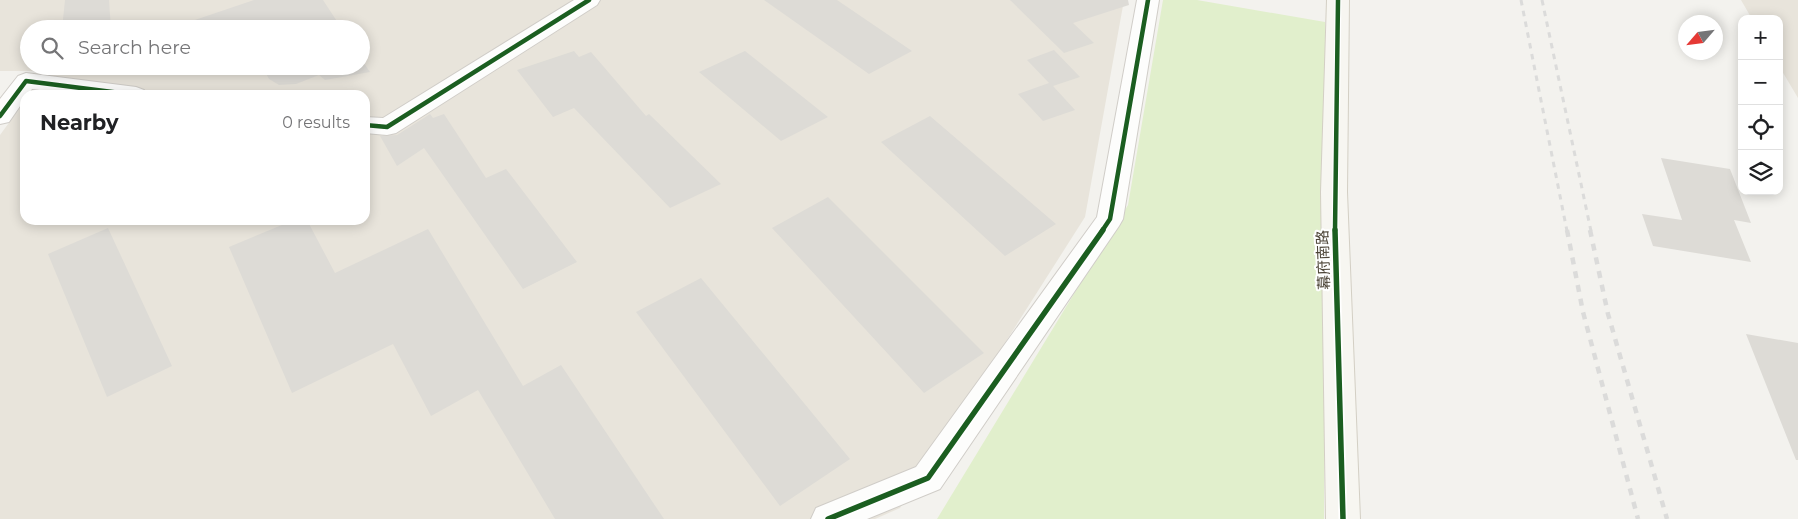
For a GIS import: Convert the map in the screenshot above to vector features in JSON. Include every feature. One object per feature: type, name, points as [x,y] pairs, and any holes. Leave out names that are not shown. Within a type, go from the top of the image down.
[{"type":"street","points":[[370,125],[387,127],[588,0]]},
{"type":"street","points":[[828,519],[928,478],[1110,219],[1148,0]]},
{"type":"street","name":"幕府南路","points":[[1338,0],[1334,192],[1343,519]]},
{"type":"street","points":[[0,116],[26,81],[97,90]]},
{"type":"shaded area","points":[[0,0],[1124,0],[1085,217],[900,508],[875,519],[0,519],[0,135],[20,108],[20,225],[370,225],[370,90],[33,90],[44,75],[370,75],[370,20],[20,20],[20,71],[0,71]]},
{"type":"shaded area","points":[[1741,0],[1798,0],[1798,98],[1783,73],[1783,15],[1750,15]]},
{"type":"green space","points":[[1163,0],[1197,0],[1325,22],[1324,519],[937,519],[1128,205]]},
{"type":"building","points":[[65,0],[109,0],[110,20],[63,20]]},
{"type":"building","points":[[254,0],[323,0],[336,20],[195,20]]},
{"type":"building","points":[[764,0],[837,0],[912,51],[869,74]]},
{"type":"building","points":[[1010,0],[1128,0],[1129,5],[1073,23],[1094,43],[1064,53]]},
{"type":"building","points":[[1054,50],[1080,77],[1053,86],[1075,110],[1043,121],[1018,94],[1049,83],[1027,60]]},
{"type":"building","points":[[574,51],[579,57],[591,52],[646,116],[649,114],[721,184],[670,208],[574,108],[553,117],[517,70]]},
{"type":"building","points":[[745,51],[828,117],[781,141],[699,72]]},
{"type":"building","points":[[267,75],[319,75],[296,84],[279,85],[269,79]]},
{"type":"building","points":[[319,75],[353,75],[325,80]]},
{"type":"building","points":[[430,114],[433,118],[444,114],[486,178],[506,169],[577,262],[523,289],[424,148],[397,166],[380,136],[397,135]]},
{"type":"building","points":[[930,116],[1056,224],[1005,256],[881,142]]},
{"type":"building","points":[[1661,158],[1730,169],[1738,190],[1738,195],[1740,195],[1751,223],[1734,220],[1751,262],[1653,246],[1642,214],[1682,220]]},
{"type":"building","points":[[828,197],[984,353],[924,393],[772,228]]},
{"type":"building","points":[[282,225],[310,225],[335,273],[428,229],[523,386],[561,365],[664,519],[555,519],[478,390],[431,416],[393,344],[292,393],[229,247]]},
{"type":"building","points":[[108,228],[172,366],[107,397],[48,254]]},
{"type":"building","points":[[701,278],[850,459],[780,506],[636,312]]},
{"type":"building","points":[[1746,334],[1798,343],[1798,460],[1796,460]]},
{"type":"railway","points":[[1521,0],[1567,231]]},
{"type":"railway","points":[[1542,0],[1591,231]]},
{"type":"railway","points":[[1567,230],[1583,312],[1638,519]]},
{"type":"railway","points":[[1590,230],[1608,314],[1667,519]]},
{"type":"cycle path","points":[[370,125],[387,127],[589,0]]},
{"type":"cycle path","points":[[828,519],[928,478],[1110,219],[1148,0]]},
{"type":"cycle path","points":[[1338,0],[1334,192],[1343,519]]},
{"type":"cycle path","points":[[0,116],[26,81],[97,90]]}]
